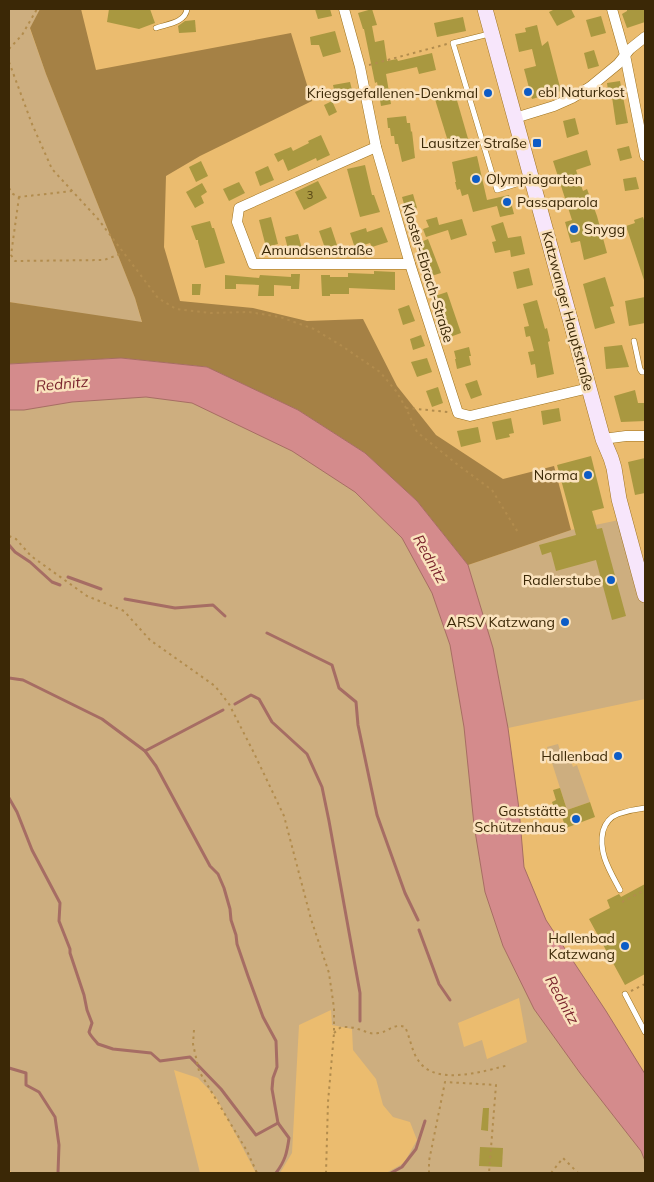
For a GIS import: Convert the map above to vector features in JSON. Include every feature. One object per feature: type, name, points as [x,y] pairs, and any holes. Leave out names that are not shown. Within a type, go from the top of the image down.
[{"type":"main road","name":"Katzwanger Hauptstraße","points":[[485,9],[589,388],[602,439],[603,459],[606,470],[610,484],[619,499],[645,595]]},
{"type":"street","name":"Kloster-Ebrach-Straße","points":[[344,9],[360,67],[376,147],[410,264],[458,413]]},
{"type":"street","points":[[612,9],[625,55],[645,156]]},
{"type":"street","points":[[515,118],[554,106],[590,87],[618,64],[630,49],[645,37]]},
{"type":"street","name":"Amundsenstraße","points":[[376,147],[239,208],[236,222],[253,264],[410,264]]},
{"type":"street","points":[[458,413],[470,416],[589,388]]},
{"type":"street","points":[[602,439],[645,436]]},
{"type":"lane","points":[[156,28],[180,20],[186,14],[187,9]]},
{"type":"lane","points":[[492,34],[453,43],[497,190],[532,179]]},
{"type":"lane","points":[[634,341],[640,369],[642,372],[645,372]]},
{"type":"lane","points":[[620,890],[603,856],[601,840],[605,824],[616,814],[645,808]]},
{"type":"lane","points":[[625,994],[645,1032]]},
{"type":"path","points":[[9,49],[22,35],[37,9]]},
{"type":"path","points":[[360,67],[453,43]]},
{"type":"path","points":[[9,62],[32,124],[52,169],[98,219],[158,298],[176,310],[248,312],[280,317],[314,329],[342,346],[380,372],[396,391],[406,408],[416,432],[492,490],[519,534]]},
{"type":"path","points":[[9,188],[18,197],[72,190]]},
{"type":"path","points":[[18,197],[11,255],[15,261],[104,260],[124,253]]},
{"type":"path","points":[[406,408],[458,413]]},
{"type":"path","points":[[9,536],[16,539],[31,556],[87,596],[124,611],[150,640],[215,686],[229,704],[284,816],[311,919],[329,973],[334,1008],[334,1034],[328,1102],[326,1173]]},
{"type":"path","points":[[622,902],[645,890]]},
{"type":"path","points":[[625,994],[645,984]]},
{"type":"path","points":[[334,1034],[342,1027],[369,1033],[379,1033],[396,1026],[405,1027],[418,1060],[427,1070],[439,1074],[454,1076],[475,1074],[509,1065]]},
{"type":"path","points":[[194,1030],[193,1044],[199,1071],[247,1151],[257,1173]]},
{"type":"path","points":[[429,1173],[445,1082],[496,1086],[489,1173]]},
{"type":"path","points":[[551,1173],[563,1158],[578,1173]]},
{"type":"shaded area","points":[[9,9],[40,9],[30,29],[135,298],[142,323],[9,302]]},
{"type":"shaded area","points":[[40,9],[81,9],[96,70],[291,33],[312,101],[200,156],[166,176],[164,247],[180,301],[253,308],[307,321],[363,319],[397,386],[436,435],[503,479],[554,466],[571,530],[468,565],[417,501],[365,453],[298,410],[207,367],[121,358],[9,364],[9,302],[142,322],[135,298],[46,74],[30,28]]},
{"type":"shaded area","points":[[146,397],[192,403],[292,451],[355,492],[402,538],[432,593],[450,645],[464,727],[474,825],[485,892],[503,946],[534,1009],[580,1073],[641,1151],[645,1161],[645,1173],[386,1173],[404,1163],[417,1140],[410,1122],[393,1117],[383,1105],[376,1079],[353,1050],[352,1029],[332,1025],[331,1010],[299,1025],[292,1153],[280,1173],[256,1173],[216,1097],[198,1078],[174,1070],[200,1173],[11,1173],[9,1171],[9,410],[24,410],[72,402]],"holes":[[[519,998],[527,1042],[487,1059],[482,1040],[464,1047],[458,1023]]]},
{"type":"shaded area","name":"ARSV Katzwang","points":[[624,519],[645,596],[645,699],[508,728],[493,648],[468,565],[571,530]]},
{"type":"shaded area","points":[[558,744],[564,763],[571,761],[573,767],[577,765],[590,802],[567,810],[547,747]]},
{"type":"water","name":"Rednitz","points":[[121,358],[207,367],[298,410],[365,453],[417,501],[468,565],[493,648],[508,728],[519,809],[524,867],[546,920],[645,1074],[645,1161],[641,1151],[580,1073],[534,1009],[503,946],[485,892],[474,825],[464,727],[450,645],[432,593],[402,538],[355,492],[292,451],[192,403],[146,397],[72,402],[24,410],[9,410],[9,364]]},
{"type":"building","points":[[109,9],[150,9],[155,23],[139,29],[107,22]]},
{"type":"building","points":[[315,9],[330,9],[332,16],[318,19]]},
{"type":"building","points":[[372,9],[377,25],[372,26],[375,42],[384,40],[387,61],[397,59],[398,61],[432,53],[436,70],[419,74],[417,67],[386,74],[391,104],[381,106],[364,29],[358,13]]},
{"type":"building","points":[[555,9],[571,9],[575,17],[557,26],[549,12]]},
{"type":"building","points":[[627,9],[645,9],[645,22],[627,28],[622,14]]},
{"type":"building","points":[[601,16],[606,33],[591,37],[586,20]]},
{"type":"building","points":[[463,17],[466,31],[437,37],[434,23]]},
{"type":"building","points":[[195,20],[196,32],[179,33],[178,26],[185,21]]},
{"type":"building","points":[[537,25],[542,46],[548,41],[561,91],[532,99],[524,69],[536,66],[532,49],[519,52],[515,34],[526,32],[525,28]]},
{"type":"building","points":[[335,31],[341,52],[323,57],[319,45],[311,45],[310,37]]},
{"type":"building","points":[[594,50],[599,66],[588,69],[584,53]]},
{"type":"building","points":[[620,81],[628,123],[616,125],[612,97],[609,98],[607,83]]},
{"type":"building","points":[[350,82],[353,94],[336,98],[333,85]]},
{"type":"building","points":[[454,90],[469,142],[450,148],[434,96]]},
{"type":"building","points":[[332,101],[337,112],[329,116],[324,105]]},
{"type":"building","points":[[406,116],[407,123],[410,123],[412,131],[415,158],[402,162],[398,144],[395,144],[394,136],[391,136],[390,128],[388,128],[387,118]]},
{"type":"building","points":[[575,118],[579,134],[567,138],[563,121]]},
{"type":"building","points":[[321,135],[330,155],[317,161],[316,158],[288,171],[283,159],[278,162],[274,154],[291,147],[293,151]]},
{"type":"building","points":[[629,146],[632,158],[620,161],[617,149]]},
{"type":"building","points":[[587,150],[591,165],[576,170],[583,191],[587,189],[607,253],[584,260],[580,241],[571,243],[565,222],[572,220],[553,161]]},
{"type":"building","points":[[477,156],[487,200],[509,195],[514,214],[500,217],[497,206],[473,212],[468,194],[462,196],[460,189],[457,190],[452,162]]},
{"type":"building","points":[[201,161],[208,176],[196,182],[189,167]]},
{"type":"building","points":[[365,165],[372,195],[374,195],[380,212],[360,217],[347,169]]},
{"type":"building","points":[[268,166],[274,180],[260,186],[255,172]]},
{"type":"building","points":[[636,177],[639,189],[625,191],[623,179]]},
{"type":"building","points":[[318,181],[327,198],[304,210],[295,192]]},
{"type":"building","points":[[239,182],[245,193],[229,201],[223,189]]},
{"type":"building","points":[[202,183],[207,192],[201,196],[204,203],[195,208],[186,192]]},
{"type":"building","points":[[413,194],[417,208],[406,211],[402,197]]},
{"type":"building","points":[[271,217],[278,244],[266,247],[259,220]]},
{"type":"building","points":[[437,217],[439,225],[462,219],[467,235],[451,240],[448,230],[426,237],[423,229],[429,227],[426,220]]},
{"type":"building","points":[[643,217],[645,223],[645,280],[626,226],[635,223],[634,220]]},
{"type":"building","points":[[210,221],[225,263],[205,268],[198,240],[196,240],[191,226]]},
{"type":"building","points":[[503,222],[508,238],[521,236],[525,254],[511,257],[510,250],[495,253],[492,242],[496,241],[491,226]]},
{"type":"building","points":[[331,227],[337,245],[325,248],[319,231]]},
{"type":"building","points":[[382,227],[388,242],[372,247],[370,243],[355,248],[350,233],[366,228],[367,232]]},
{"type":"building","points":[[298,234],[302,249],[289,253],[285,237]]},
{"type":"building","points":[[428,239],[441,273],[425,278],[420,265],[423,264],[416,244]]},
{"type":"building","points":[[529,268],[533,285],[517,289],[513,272]]},
{"type":"building","points":[[374,271],[395,272],[395,290],[349,288],[349,294],[322,296],[321,275],[348,277],[348,273],[374,274]]},
{"type":"building","points":[[291,274],[300,274],[299,289],[291,289],[291,286],[274,285],[274,296],[258,296],[259,285],[236,284],[236,289],[225,289],[225,275],[259,278],[260,275],[291,277]]},
{"type":"building","points":[[605,277],[614,306],[610,307],[615,323],[595,329],[583,284]]},
{"type":"building","points":[[192,284],[201,284],[200,295],[192,295]]},
{"type":"building","points":[[447,292],[461,333],[450,337],[435,296]]},
{"type":"building","points":[[645,297],[645,323],[629,326],[625,301]]},
{"type":"building","points":[[537,300],[550,341],[548,342],[554,374],[537,378],[535,364],[531,365],[528,352],[534,351],[530,336],[526,337],[524,327],[529,326],[523,304]]},
{"type":"building","points":[[409,305],[415,321],[403,325],[398,309]]},
{"type":"building","points":[[421,335],[425,346],[413,350],[410,339]]},
{"type":"building","points":[[622,345],[629,367],[606,369],[604,347]]},
{"type":"building","points":[[469,347],[471,365],[457,369],[454,351]]},
{"type":"building","points":[[427,358],[432,372],[417,377],[411,362]]},
{"type":"building","points":[[477,380],[482,395],[471,399],[465,384]]},
{"type":"building","points":[[438,387],[443,403],[432,407],[426,391]]},
{"type":"building","points":[[635,390],[638,403],[645,403],[645,421],[621,422],[614,396]]},
{"type":"building","points":[[559,408],[561,421],[543,425],[541,411]]},
{"type":"building","points":[[511,418],[514,433],[509,434],[510,437],[496,440],[492,422]]},
{"type":"building","points":[[478,427],[481,442],[461,447],[457,431]]},
{"type":"building","points":[[591,456],[604,508],[592,511],[597,529],[602,528],[626,616],[612,620],[596,560],[556,571],[551,552],[542,555],[539,545],[576,535],[557,465]]},
{"type":"building","points":[[645,458],[645,493],[635,495],[628,462]]},
{"type":"building","points":[[560,788],[567,810],[590,802],[595,817],[566,828],[560,812],[556,814],[552,802],[556,800],[553,790]]},
{"type":"building","name":"Hallenbad Katzwang","points":[[645,884],[645,974],[625,985],[589,919],[610,908],[607,900],[619,894],[621,897]]},
{"type":"building","points":[[483,1108],[489,1108],[488,1131],[481,1130]]},
{"type":"building","points":[[480,1147],[503,1148],[502,1167],[479,1166]]},
{"type":"waterway","points":[[9,545],[52,582],[60,585]]},
{"type":"waterway","points":[[68,577],[101,589]]},
{"type":"waterway","points":[[125,599],[175,608],[213,605],[225,616]]},
{"type":"waterway","points":[[267,633],[332,665],[339,688],[356,702],[358,725],[377,815],[405,893],[418,920]]},
{"type":"waterway","points":[[9,678],[23,680],[102,719],[145,751],[156,766],[210,866],[218,874],[224,888],[237,944],[263,1017],[276,1041],[277,1067],[272,1089],[278,1123]]},
{"type":"waterway","points":[[235,704],[251,695],[259,699],[272,722],[307,754],[322,787],[360,993],[360,1021]]},
{"type":"waterway","points":[[145,751],[223,710]]},
{"type":"waterway","points":[[9,798],[17,812],[32,850],[60,903],[59,921],[70,949],[92,1023],[89,1032],[91,1035],[98,1044],[113,1049],[151,1053],[160,1061],[190,1057],[221,1089],[256,1135],[278,1123],[289,1138],[285,1157],[276,1173]]},
{"type":"waterway","points":[[419,930],[439,984],[450,1000]]},
{"type":"waterway","points":[[9,1068],[26,1073],[26,1085],[39,1092],[55,1117],[59,1145],[58,1173]]},
{"type":"waterway","points":[[391,1173],[402,1167],[416,1149],[425,1121]]},
{"type":"place","name":"ebl Naturkost","points":[[528,92]]},
{"type":"place","name":"Kriegsgefallenen-Denkmal","points":[[488,93]]},
{"type":"place","name":"Lausitzer Straße","points":[[537,143]]},
{"type":"place","name":"Olympiagarten","points":[[476,179]]},
{"type":"place","name":"Passaparola","points":[[507,202]]},
{"type":"place","name":"Snygg","points":[[574,229]]},
{"type":"place","name":"Norma","points":[[588,475]]},
{"type":"place","name":"Radlerstube","points":[[611,580]]},
{"type":"place","name":"ARSV Katzwang","points":[[565,622]]},
{"type":"place","name":"Hallenbad","points":[[618,756]]},
{"type":"place","name":"Gaststätte Schützenhaus","points":[[576,819]]},
{"type":"place","name":"Hallenbad Katzwang","points":[[625,946]]}]
